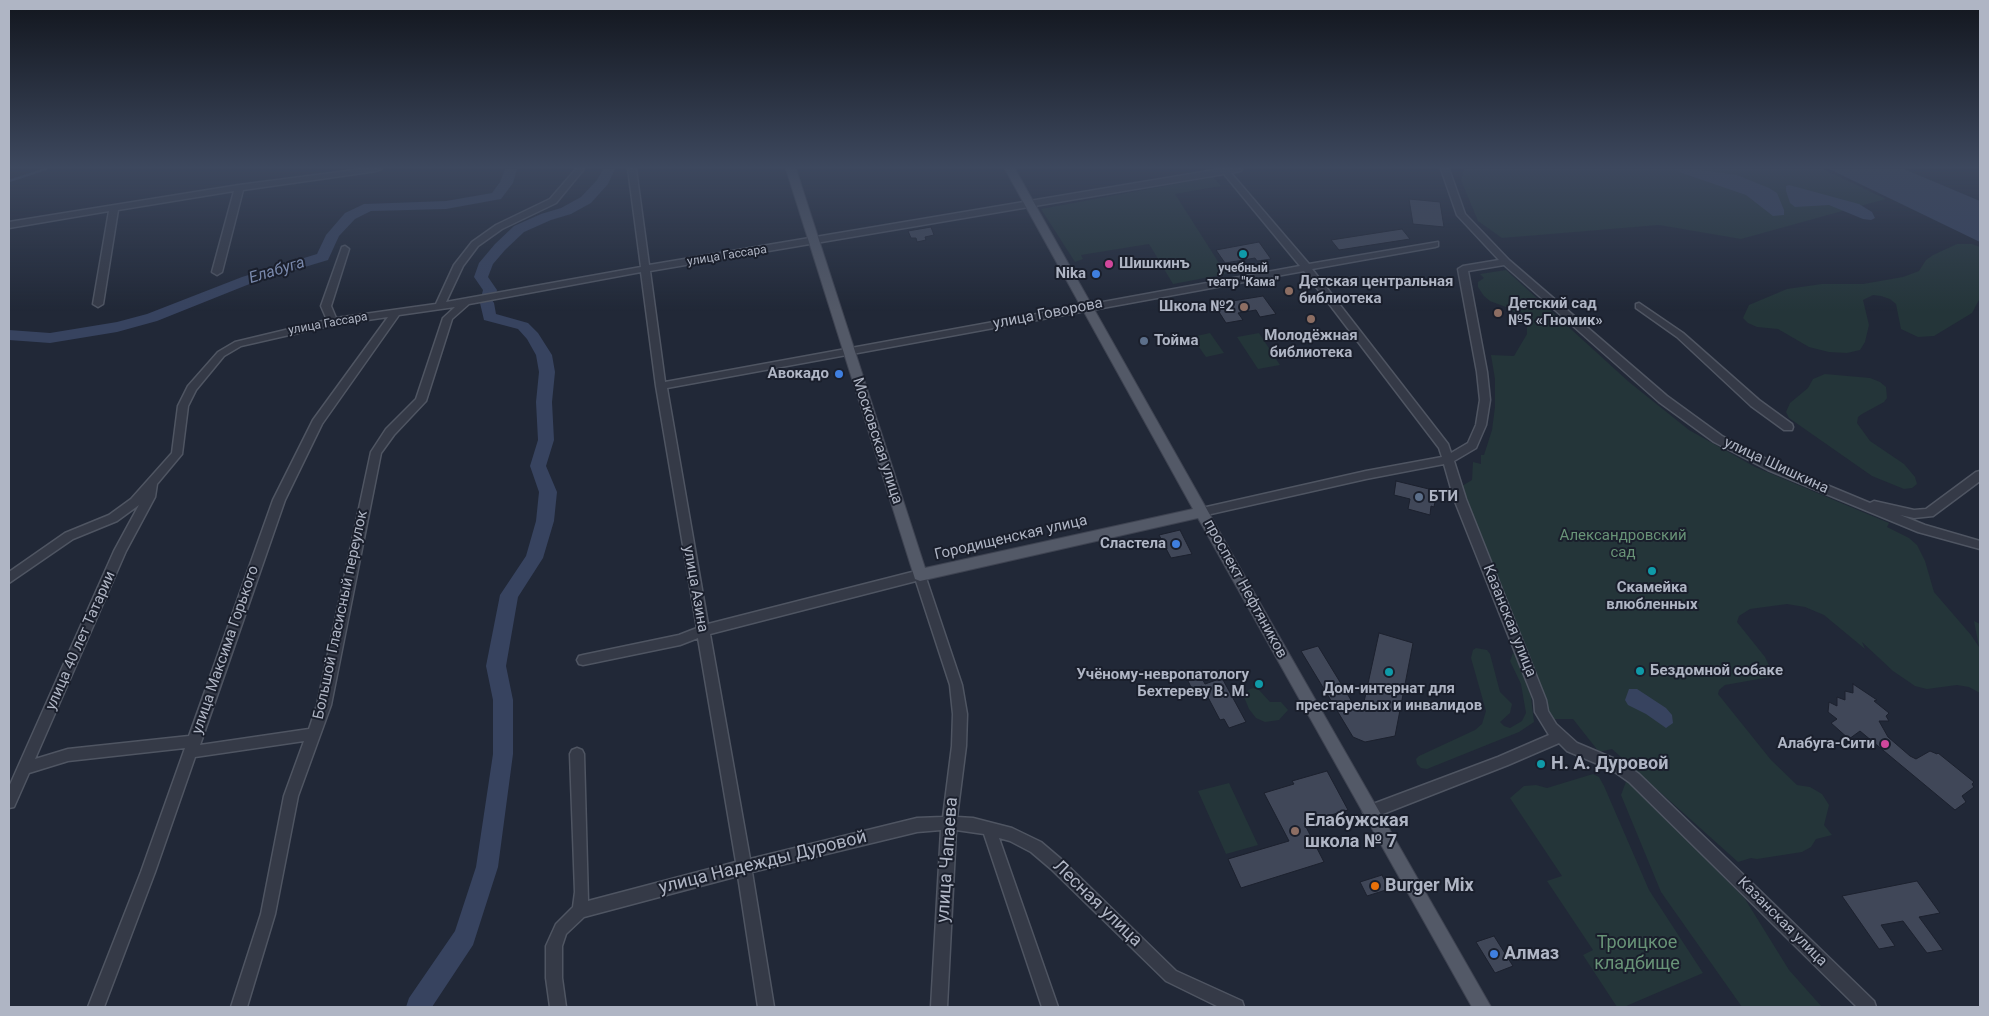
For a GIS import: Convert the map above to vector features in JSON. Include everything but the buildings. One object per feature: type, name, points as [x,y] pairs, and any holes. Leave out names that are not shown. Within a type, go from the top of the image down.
[{"type":"main road","name":"Московская улица","points":[[806,216],[920,575]]},
{"type":"main road","name":"проспект Нефтяников","points":[[1037,216],[1370,812],[1482,1007]]},
{"type":"main road","name":"Городищенская улица","points":[[920,575],[1202,512]]},
{"type":"street","points":[[9,225],[62,216]]},
{"type":"street","points":[[98,304],[113,216]]},
{"type":"street","points":[[217,272],[232,216]]},
{"type":"street","points":[[440,306],[459,265],[475,244],[499,227],[521,216]]},
{"type":"street","name":"улица Азина","points":[[638,216],[660,386],[744,867],[766,1007]]},
{"type":"street","name":"улица Гассара","points":[[9,578],[70,536],[113,518],[135,502],[177,454],[183,406],[189,393],[221,354],[230,347],[246,341],[333,322],[466,302],[645,269],[962,216]]},
{"type":"street","name":"Казанская улица","points":[[1264,216],[1305,266],[1438,437],[1448,459],[1460,499],[1533,681],[1542,712],[1551,728],[1559,737],[1582,752],[1617,766],[1634,778],[1868,1007]]},
{"type":"street","name":"улица Шишкина","points":[[1463,216],[1506,262],[1663,399],[1696,425],[1742,453],[1868,507],[1922,529],[1980,544]]},
{"type":"street","name":"улица Говорова","points":[[660,386],[1305,266],[1435,244]]},
{"type":"street","points":[[333,322],[326,306],[345,249]]},
{"type":"street","points":[[1448,459],[1466,450],[1476,439],[1481,425],[1485,400],[1482,372],[1463,269],[1506,262]]},
{"type":"street","name":"Большой Гласисный переулок","points":[[239,1007],[268,914],[291,796],[324,705],[376,452],[390,432],[421,401],[448,318],[466,302]]},
{"type":"street","points":[[1639,306],[1680,335],[1755,403],[1788,427]]},
{"type":"street","name":"улица Максима Горького","points":[[96,1007],[192,746],[279,500],[317,423],[396,313]]},
{"type":"street","name":"Городищенская улица","points":[[1202,512],[1366,475],[1448,459]]},
{"type":"street","points":[[1868,507],[1880,506],[1914,514],[1929,513],[1980,475]]},
{"type":"street","name":"улица 40 лет Татарии","points":[[9,802],[120,551],[149,497],[153,480]]},
{"type":"street","name":"Городищенская улица","points":[[583,660],[680,640],[702,631],[920,575]]},
{"type":"street","name":"Московская улица","points":[[920,575],[956,685],[960,714]]},
{"type":"street","name":"улица Чапаева","points":[[939,1007],[949,823],[959,746],[960,714]]},
{"type":"street","points":[[24,768],[68,755],[192,746],[314,734]]},
{"type":"street","points":[[1370,812],[1503,761],[1559,737]]},
{"type":"street","points":[[558,1007],[554,978],[554,946],[561,929],[580,911],[582,892],[577,754]]},
{"type":"street","name":"улица Надежды Дуровой","points":[[580,911],[744,867],[917,825],[949,823]]},
{"type":"street","name":"Лесная улица","points":[[949,823],[989,829],[1012,835],[1042,853],[1171,976],[1236,1007]]},
{"type":"street","points":[[989,829],[1050,1007]]},
{"type":"green space","points":[[1046,216],[1189,216],[1226,274],[1173,284],[1149,244],[1081,255],[1083,259],[1075,262]]},
{"type":"green space","points":[[1476,216],[1823,216],[1741,239],[1659,225],[1502,238],[1478,221]]},
{"type":"green space","points":[[1957,244],[1972,244],[1980,247],[1980,298],[1972,313],[1934,336],[1918,337],[1901,329],[1896,304],[1890,299],[1873,295],[1863,300],[1869,325],[1865,342],[1860,350],[1847,353],[1829,352],[1809,347],[1778,329],[1757,327],[1748,323],[1743,318],[1749,305],[1787,289],[1822,284],[1863,284],[1903,277],[1919,271],[1926,260],[1933,255]]},
{"type":"green space","name":"Александровский сад","points":[[1506,270],[1629,382],[1689,430],[1755,467],[1889,523],[1887,527],[1909,538],[1917,545],[1925,561],[1934,592],[1979,647],[1974,621],[1980,624],[1980,693],[1969,687],[1957,685],[1927,689],[1915,686],[1893,671],[1862,642],[1865,649],[1824,615],[1805,607],[1787,604],[1750,609],[1739,616],[1737,622],[1765,657],[1773,674],[1770,677],[1725,685],[1719,690],[1718,694],[1771,760],[1797,785],[1810,787],[1822,794],[1829,805],[1824,825],[1832,835],[1816,839],[1811,847],[1802,852],[1757,859],[1751,858],[1738,862],[1612,749],[1599,752],[1573,719],[1550,719],[1463,498],[1462,486],[1472,480],[1473,462],[1481,464],[1481,455],[1484,455],[1492,430],[1495,407],[1495,379],[1491,355],[1514,356],[1527,334],[1527,327],[1511,309],[1490,301],[1478,287],[1478,282],[1484,278],[1480,274]]},
{"type":"green space","points":[[1210,333],[1224,353],[1206,357],[1192,337]]},
{"type":"green space","points":[[1259,333],[1280,365],[1258,369],[1237,337]]},
{"type":"green space","points":[[1825,374],[1870,378],[1886,387],[1887,398],[1884,402],[1858,417],[1857,423],[1870,441],[1904,464],[1915,477],[1917,484],[1912,488],[1904,489],[1872,476],[1789,418],[1786,412],[1790,403],[1808,388],[1813,379]]},
{"type":"green space","points":[[1476,648],[1487,650],[1490,654],[1500,692],[1512,704],[1510,713],[1500,722],[1510,728],[1522,721],[1526,713],[1521,684],[1510,661],[1513,653],[1517,655],[1531,697],[1534,722],[1519,732],[1427,769],[1421,768],[1417,764],[1416,759],[1419,756],[1475,730],[1482,724],[1486,711],[1471,658],[1473,650]]},
{"type":"green space","points":[[1253,688],[1259,690],[1270,702],[1281,702],[1288,710],[1279,720],[1265,722],[1256,718],[1249,709],[1244,697],[1248,690]]},
{"type":"green space","name":"Троицкое кладбище","points":[[1593,774],[1599,777],[1604,786],[1649,890],[1703,973],[1624,1007],[1617,1007],[1583,955],[1593,950],[1547,881],[1562,876],[1510,798],[1524,786],[1536,785],[1547,788]]},
{"type":"green space","points":[[1627,779],[1745,899],[1789,970],[1822,1007],[1742,1007],[1661,892],[1621,795]]},
{"type":"green space","points":[[1229,783],[1258,845],[1226,854],[1198,791]]},
{"type":"water","points":[[1857,216],[1874,216],[1875,218],[1871,220]]},
{"type":"water","points":[[1927,216],[1980,216],[1980,242]]},
{"type":"water","points":[[1629,689],[1637,689],[1666,708],[1672,715],[1673,723],[1666,728],[1646,714],[1628,705],[1625,700]]},
{"type":"waterway","name":"Елабуга","points":[[9,335],[50,338],[117,327],[152,318],[247,280],[323,257],[333,235],[350,216]]},
{"type":"waterway","name":"Елабуга","points":[[489,294],[490,290],[481,277],[486,263],[519,229],[548,216]]},
{"type":"waterway","points":[[418,1007],[465,937],[487,867],[503,754],[503,700],[496,666],[509,595],[534,558],[545,521],[548,492],[538,466],[546,440],[544,402],[547,372],[544,355],[533,336],[523,326],[489,317],[487,303]]},
{"type":"place","name":"учебный театр \"Кама\"","points":[[1243,254]]},
{"type":"place","name":"Шишкинъ","points":[[1109,264]]},
{"type":"place","name":"Nika","points":[[1096,274]]},
{"type":"place","name":"Детская центральная библиотека","points":[[1289,291]]},
{"type":"place","name":"Школа №2","points":[[1244,307]]},
{"type":"place","name":"Детский сад №5 «Гномик»","points":[[1498,313]]},
{"type":"place","name":"Молодёжная библиотека","points":[[1311,319]]},
{"type":"place","name":"Тойма","points":[[1144,341]]},
{"type":"place","name":"Авокадо","points":[[839,374]]},
{"type":"place","name":"БТИ","points":[[1419,497]]},
{"type":"place","name":"Сластела","points":[[1176,544]]},
{"type":"place","name":"Скамейка влюбленных","points":[[1652,571]]},
{"type":"place","name":"Бездомной собаке","points":[[1640,671]]},
{"type":"place","name":"Дом-интернат для престарелых и инвалидов","points":[[1389,672]]},
{"type":"place","name":"Учёному-невропатологу Бехтереву В. М.","points":[[1259,684]]},
{"type":"place","name":"Алабуга-Сити","points":[[1885,744]]},
{"type":"place","name":"Н. А. Дуровой","points":[[1541,764]]},
{"type":"place","name":"Елабужская школа № 7","points":[[1295,831]]},
{"type":"place","name":"Burger Mix","points":[[1375,886]]},
{"type":"place","name":"Алмаз","points":[[1494,954]]}]
